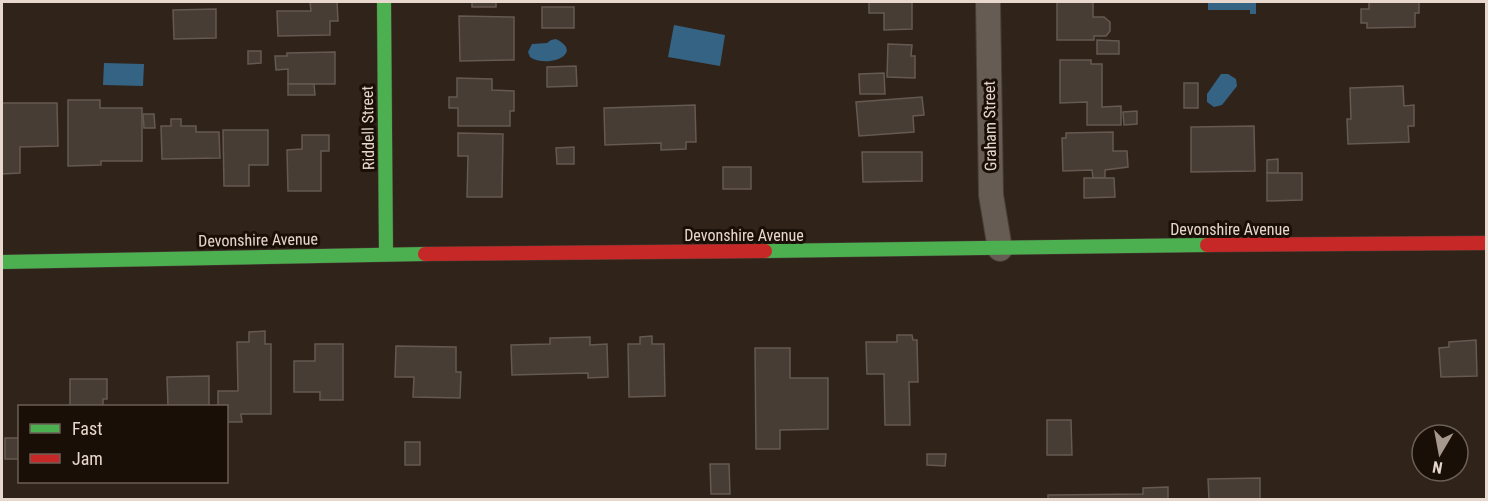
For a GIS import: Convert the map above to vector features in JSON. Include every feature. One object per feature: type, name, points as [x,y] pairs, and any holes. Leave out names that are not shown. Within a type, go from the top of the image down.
[{"type":"main road","name":"Riddell Street","points":[[384,2],[386,254]]},
{"type":"main road","name":"Devonshire Avenue","points":[[2,262],[386,254],[1486,243]]},
{"type":"street","name":"Graham Street","points":[[988,2],[991,195],[1000,249]]},
{"type":"water","points":[[1208,2],[1256,2],[1256,14],[1250,14],[1250,10],[1208,10]]},
{"type":"water","points":[[674,25],[725,35],[720,66],[668,57]]},
{"type":"water","points":[[556,39],[567,50],[560,58],[545,61],[530,57],[528,52],[532,44],[547,43]]},
{"type":"water","points":[[104,63],[144,64],[143,86],[103,85]]},
{"type":"water","points":[[1221,74],[1228,74],[1236,79],[1237,86],[1222,105],[1214,107],[1207,102],[1207,94]]},
{"type":"building","points":[[310,2],[337,2],[338,21],[330,21],[330,35],[278,36],[277,11],[311,11]]},
{"type":"building","points":[[472,2],[496,2],[496,7],[472,7]]},
{"type":"building","points":[[869,2],[912,2],[912,29],[884,30],[884,13],[869,13]]},
{"type":"building","points":[[1057,2],[1093,2],[1093,17],[1104,17],[1110,22],[1110,31],[1106,36],[1094,36],[1094,40],[1057,40]]},
{"type":"building","points":[[1369,2],[1419,2],[1419,13],[1415,13],[1415,27],[1367,28],[1367,23],[1361,23],[1361,9],[1369,9]]},
{"type":"building","points":[[542,7],[574,7],[574,28],[542,28]]},
{"type":"building","points":[[216,9],[216,38],[174,39],[173,10]]},
{"type":"building","points":[[459,16],[514,17],[514,60],[460,61]]},
{"type":"building","points":[[1097,40],[1119,41],[1119,54],[1097,54]]},
{"type":"building","points":[[888,44],[912,45],[911,56],[915,56],[915,78],[887,77]]},
{"type":"building","points":[[248,51],[261,51],[261,63],[248,64]]},
{"type":"building","points":[[335,52],[335,84],[288,84],[288,69],[276,70],[275,56],[287,56],[287,53]]},
{"type":"building","points":[[1060,60],[1091,60],[1091,64],[1102,64],[1102,107],[1121,106],[1121,125],[1087,125],[1087,102],[1060,103]]},
{"type":"building","points":[[576,66],[577,86],[547,87],[547,67]]},
{"type":"building","points":[[884,73],[885,94],[860,94],[859,74]]},
{"type":"building","points":[[457,78],[492,79],[492,90],[514,91],[514,111],[510,111],[510,126],[458,126],[458,108],[449,108],[449,97],[457,97]]},
{"type":"building","points":[[1184,83],[1198,83],[1198,108],[1184,108]]},
{"type":"building","points":[[288,84],[314,84],[315,95],[288,95]]},
{"type":"building","points":[[1403,86],[1404,106],[1414,105],[1414,126],[1408,126],[1409,142],[1348,144],[1347,119],[1351,119],[1350,88]]},
{"type":"building","points":[[922,97],[924,115],[913,116],[914,132],[859,136],[856,102]]},
{"type":"building","points":[[68,100],[100,100],[100,108],[142,108],[142,161],[101,161],[101,165],[68,166]]},
{"type":"building","points":[[2,103],[57,103],[58,146],[20,147],[20,173],[2,174]]},
{"type":"building","points":[[695,105],[696,142],[686,142],[686,149],[661,150],[661,143],[605,145],[604,108]]},
{"type":"building","points":[[1137,111],[1137,124],[1124,125],[1123,112]]},
{"type":"building","points":[[143,114],[154,114],[155,128],[144,128]]},
{"type":"building","points":[[171,119],[181,119],[181,126],[196,126],[196,132],[219,132],[220,158],[162,159],[161,126],[171,126]]},
{"type":"building","points":[[1254,126],[1255,171],[1191,172],[1191,127]]},
{"type":"building","points":[[223,130],[268,130],[268,165],[249,165],[249,186],[224,186]]},
{"type":"building","points":[[1113,132],[1113,151],[1127,151],[1128,167],[1105,170],[1105,178],[1093,178],[1092,170],[1063,171],[1062,138],[1066,138],[1066,133]]},
{"type":"building","points":[[458,133],[503,134],[502,197],[467,197],[468,156],[458,156]]},
{"type":"building","points":[[302,135],[329,135],[329,151],[321,151],[321,191],[288,191],[287,150],[302,149]]},
{"type":"building","points":[[574,147],[574,164],[557,164],[556,148]]},
{"type":"building","points":[[862,152],[922,152],[922,181],[863,182]]},
{"type":"building","points":[[1278,159],[1278,173],[1267,173],[1267,160]]},
{"type":"building","points":[[723,167],[751,167],[751,189],[723,189]]},
{"type":"building","points":[[1267,173],[1302,173],[1302,200],[1267,201]]},
{"type":"building","points":[[1084,178],[1114,178],[1115,197],[1084,198]]},
{"type":"building","points":[[265,331],[265,344],[271,344],[271,414],[241,414],[242,422],[228,422],[228,405],[218,405],[218,391],[238,391],[237,342],[249,342],[249,332]]},
{"type":"building","points":[[897,335],[912,335],[913,340],[917,340],[918,382],[909,382],[910,425],[885,425],[884,374],[867,374],[866,342],[897,342]]},
{"type":"building","points":[[652,336],[652,344],[664,344],[665,396],[629,397],[628,344],[640,344],[640,337]]},
{"type":"building","points":[[590,337],[590,345],[607,344],[608,377],[588,378],[588,373],[512,375],[511,345],[550,344],[550,338]]},
{"type":"building","points":[[1476,340],[1477,376],[1441,377],[1439,348],[1449,347],[1449,342]]},
{"type":"building","points":[[315,344],[343,344],[343,400],[320,400],[320,392],[294,392],[294,361],[315,361]]},
{"type":"building","points":[[396,346],[456,347],[456,372],[461,372],[460,398],[413,397],[414,377],[395,377]]},
{"type":"building","points":[[755,348],[790,348],[790,378],[828,378],[828,429],[780,430],[780,449],[756,449]]},
{"type":"building","points":[[209,376],[209,405],[168,405],[167,377]]},
{"type":"building","points":[[70,379],[107,379],[107,399],[103,399],[103,405],[70,405]]},
{"type":"building","points":[[1047,420],[1071,420],[1072,455],[1047,455]]},
{"type":"building","points":[[5,438],[18,438],[18,459],[5,459]]},
{"type":"building","points":[[405,442],[420,442],[420,465],[405,465]]},
{"type":"building","points":[[927,454],[946,454],[945,466],[927,465]]},
{"type":"building","points":[[710,464],[729,464],[730,494],[711,494]]},
{"type":"building","points":[[1260,478],[1260,500],[1209,500],[1208,479]]},
{"type":"building","points":[[1168,487],[1168,500],[1048,500],[1048,495],[1143,494],[1143,488]]},
{"type":"traffic: fast","points":[[384,2],[386,254]]},
{"type":"traffic: fast","points":[[765,251],[1207,245]]},
{"type":"traffic: fast","points":[[2,262],[425,254]]},
{"type":"traffic: jam","points":[[1207,245],[1486,243]]},
{"type":"traffic: jam","points":[[425,254],[765,251]]}]
